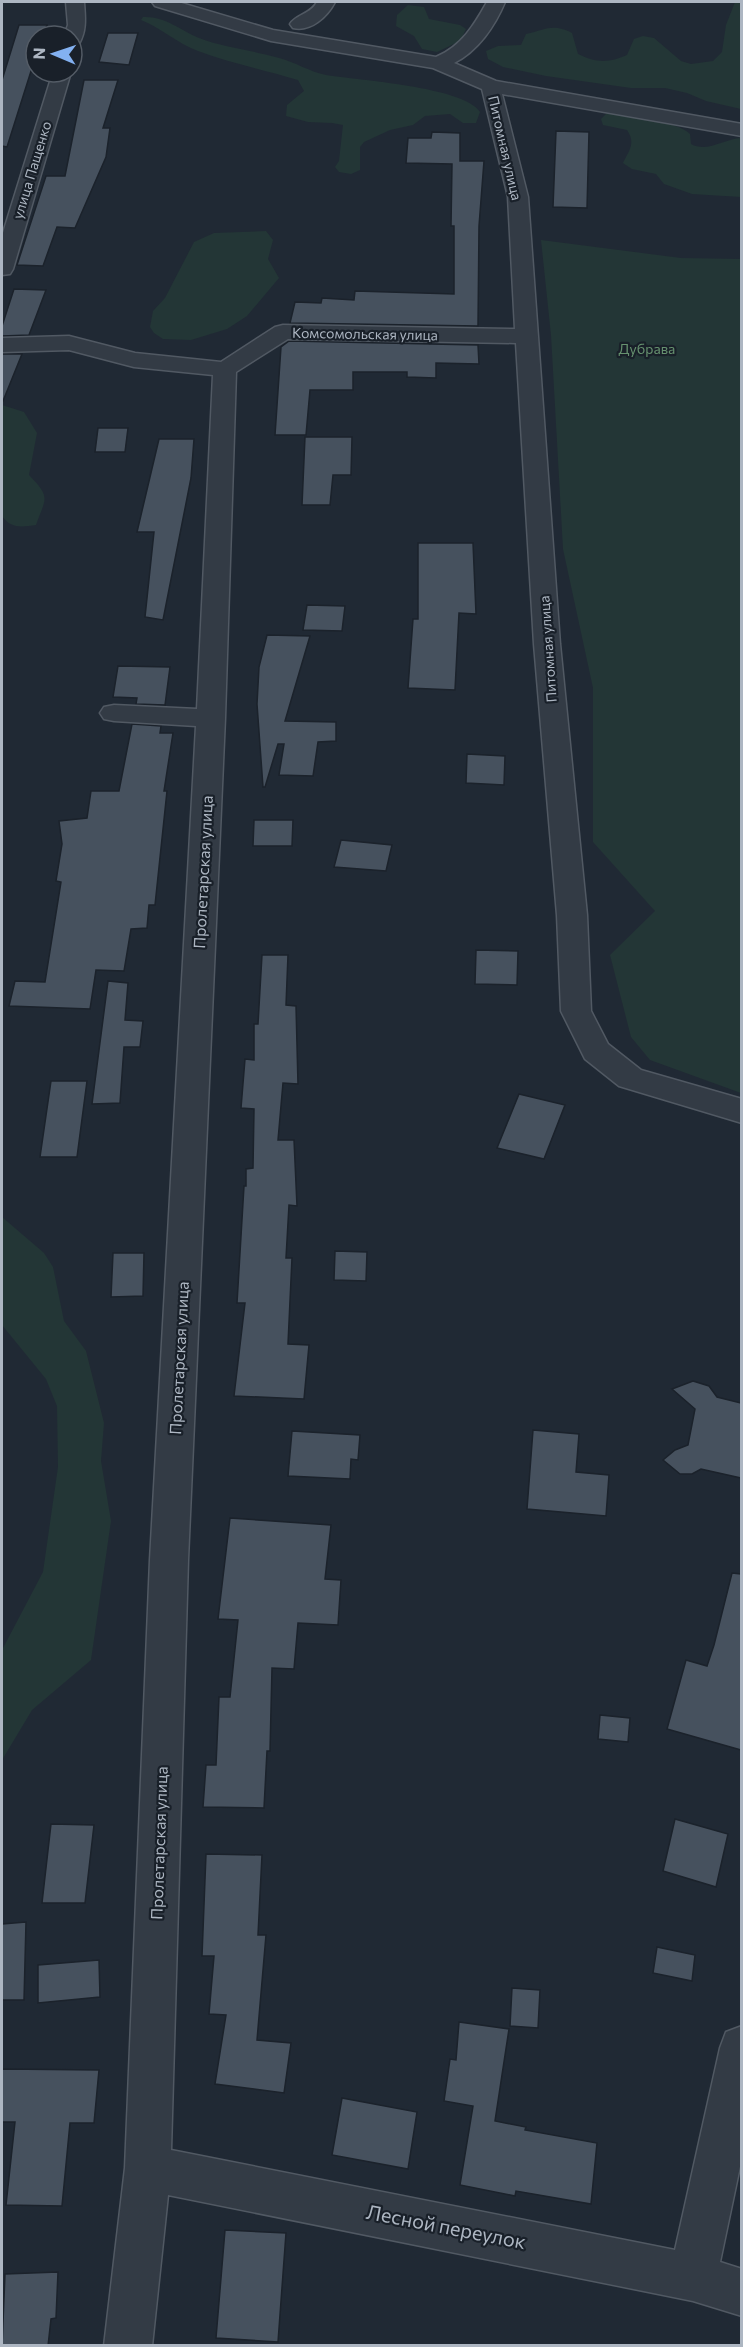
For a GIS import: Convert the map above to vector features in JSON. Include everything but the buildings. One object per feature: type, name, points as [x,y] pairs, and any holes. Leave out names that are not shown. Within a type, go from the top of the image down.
[{"type":"street","points":[[75,2],[77,24]]},
{"type":"street","points":[[161,2],[271,35],[438,63],[491,86],[741,130]]},
{"type":"street","points":[[299,24],[320,13],[326,2]]},
{"type":"street","points":[[438,63],[455,57],[473,42],[496,2]]},
{"type":"street","points":[[189,11],[226,3],[299,24],[392,40]]},
{"type":"street","name":"улица Пащенко","points":[[2,269],[58,84]]},
{"type":"street","name":"Питомная улица","points":[[491,86],[518,197],[525,336],[553,721],[572,915],[576,1011],[596,1051],[630,1078],[741,1112]]},
{"type":"street","name":"Комсомольская улица","points":[[225,369],[283,332],[525,336]]},
{"type":"street","points":[[2,345],[69,343],[134,360],[225,369]]},
{"type":"street","name":"Пролетарская улица","points":[[128,2346],[148,2168],[169,1560],[211,718],[225,369]]},
{"type":"street","points":[[114,713],[211,718]]},
{"type":"street","points":[[693,2277],[741,2048]]},
{"type":"street","name":"Лесной переулок","points":[[148,2168],[693,2277],[741,2293]]},
{"type":"green space","points":[[735,2],[741,2],[741,109],[665,88],[631,88],[546,76],[503,67],[488,59],[486,51],[498,46],[521,45],[526,34],[559,28],[572,33],[578,54],[591,59],[608,61],[627,55],[634,39],[643,36],[654,38],[681,61],[691,64],[713,61],[722,52],[726,25]]},
{"type":"green space","points":[[408,5],[424,7],[429,19],[460,25],[466,29],[460,41],[437,52],[422,49],[414,36],[396,26],[397,15]]},
{"type":"green space","points":[[143,17],[165,21],[209,41],[279,58],[320,74],[409,86],[454,96],[470,103],[480,112],[476,123],[463,123],[450,114],[425,116],[413,125],[390,130],[364,142],[360,147],[360,170],[351,174],[339,172],[335,167],[339,161],[343,125],[308,122],[286,116],[287,105],[304,91],[298,80],[198,51],[141,20]]},
{"type":"green space","points":[[606,114],[637,116],[674,125],[690,134],[691,144],[697,146],[709,146],[741,138],[741,197],[692,194],[664,184],[656,174],[632,169],[623,163],[631,147],[630,135],[627,130],[603,125],[601,119]]},
{"type":"green space","points":[[266,231],[273,240],[268,259],[279,278],[247,316],[227,329],[191,340],[163,339],[154,333],[150,327],[153,311],[165,298],[194,242],[214,233]]},
{"type":"green space","name":"Дубрава","points":[[541,240],[681,258],[741,259],[741,1093],[650,1060],[631,1037],[610,955],[655,911],[593,842],[593,688],[563,549],[551,335]]},
{"type":"green space","points":[[2,405],[24,412],[37,433],[29,475],[44,494],[44,503],[36,525],[13,525],[2,516]]},
{"type":"green space","points":[[2,1217],[44,1253],[53,1267],[64,1321],[86,1351],[104,1423],[101,1461],[111,1521],[91,1660],[32,1710],[2,1760],[2,1650],[43,1572],[58,1467],[57,1406],[46,1379],[2,1325]]}]
